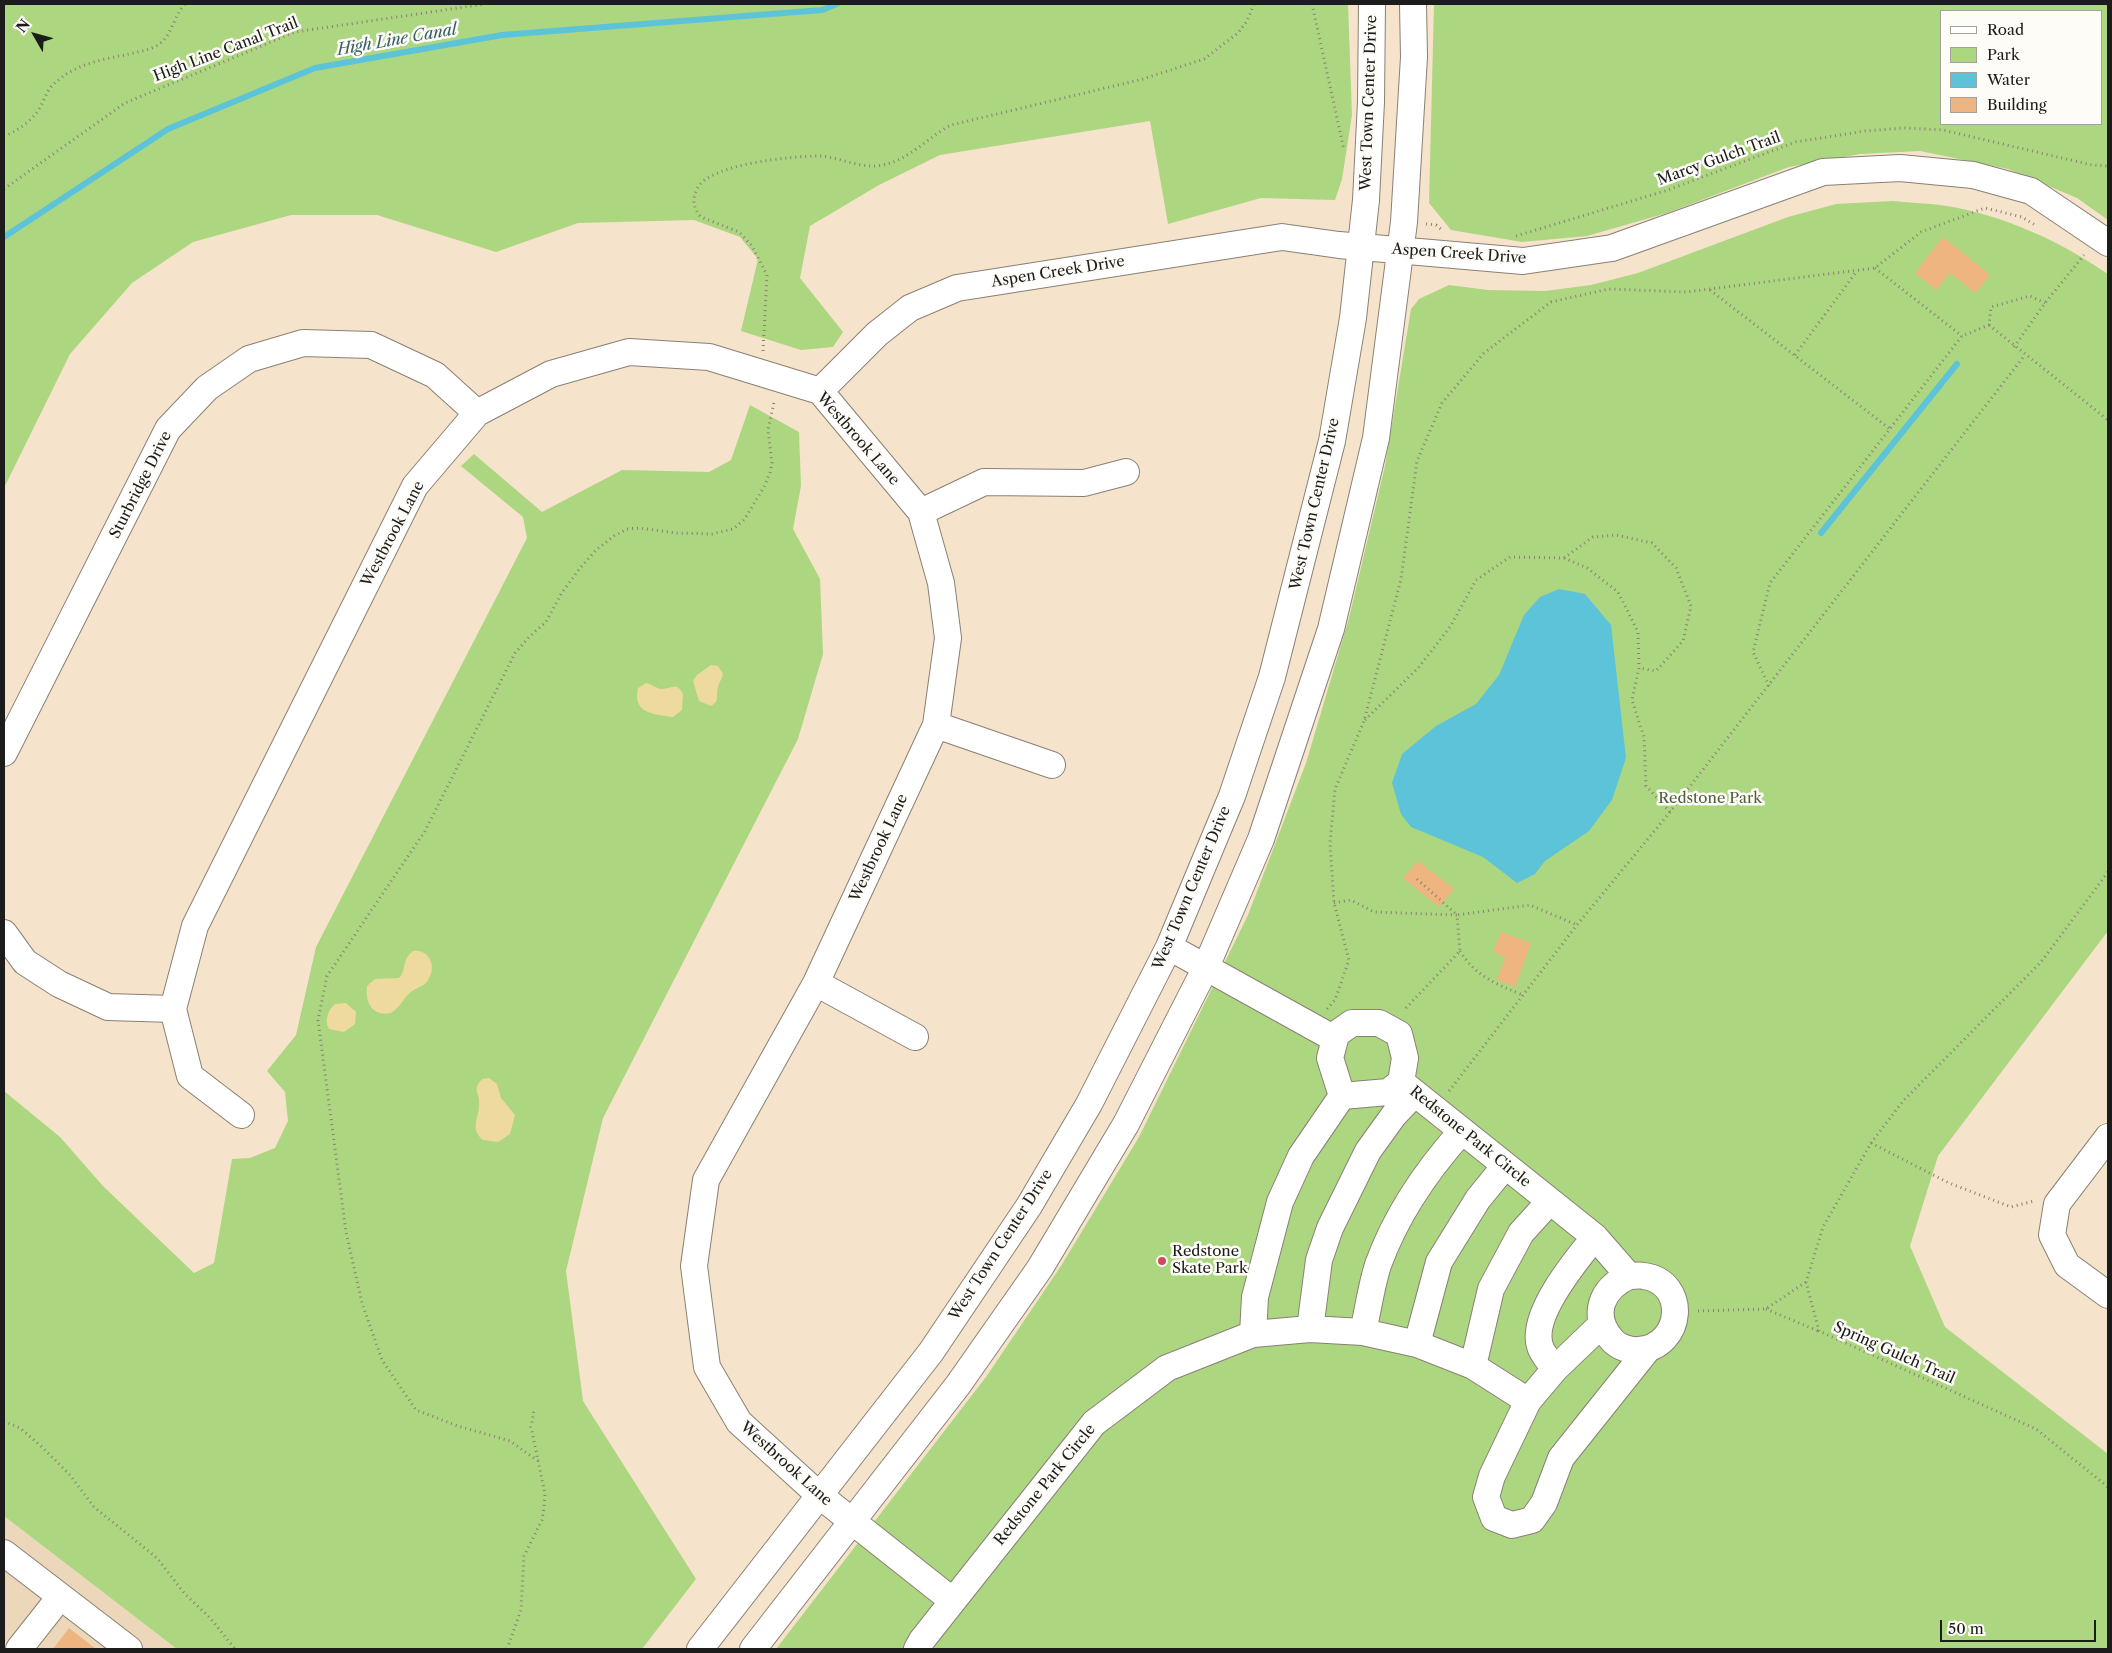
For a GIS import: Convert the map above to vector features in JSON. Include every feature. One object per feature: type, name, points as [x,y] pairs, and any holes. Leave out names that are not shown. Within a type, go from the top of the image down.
[{"type":"street","name":"West Town Center Drive","points":[[700,1649],[931,1352],[1029,1206],[1089,1104],[1170,947],[1232,796],[1272,677],[1332,441],[1353,318],[1366,200],[1371,102],[1372,4]]},
{"type":"street","points":[[754,1649],[958,1385],[1040,1268],[1126,1124],[1206,967],[1261,839],[1331,628],[1376,438],[1404,222],[1414,57],[1413,4]]},
{"type":"street","name":"Aspen Creek Drive","points":[[820,392],[877,334],[910,308],[957,288],[1282,237],[1400,251],[1523,261],[1612,248],[1823,172],[1900,168],[1973,175],[2031,191],[2108,243]]},
{"type":"street","name":"Sturbridge Drive","points":[[4,753],[168,429],[207,388],[249,359],[303,342],[371,345],[434,375],[477,413]]},
{"type":"street","name":"Westbrook Lane","points":[[241,1115],[190,1076],[173,1009],[195,926],[415,486],[477,413],[551,374],[629,352],[709,357],[820,392],[921,512],[942,583],[948,638],[936,725],[816,983],[706,1180],[694,1266],[706,1367],[739,1422],[819,1495],[852,1522]]},
{"type":"street","points":[[921,512],[984,482],[1084,483],[1126,472]]},
{"type":"street","points":[[936,725],[1052,765]]},
{"type":"street","points":[[4,933],[25,962],[59,984],[108,1007],[173,1009]]},
{"type":"street","points":[[1170,947],[1335,1039],[1330,1058],[1342,1096]]},
{"type":"street","points":[[816,983],[915,1037]]},
{"type":"street","name":"Redstone Park Circle","points":[[1322,1032],[1352,1023],[1379,1023],[1399,1034],[1405,1058],[1408,1087],[1595,1237],[1629,1276]]},
{"type":"street","points":[[1342,1096],[1388,1092],[1408,1087]]},
{"type":"street","points":[[1310,1329],[1319,1260],[1330,1228],[1368,1151],[1394,1115],[1408,1087]]},
{"type":"street","points":[[1253,1334],[1255,1297],[1280,1202],[1301,1156],[1342,1096]]},
{"type":"street","points":[[1363,1332],[1377,1268],[1391,1231],[1436,1160],[1462,1131]]},
{"type":"street","points":[[2108,1137],[2057,1204],[2052,1235],[2067,1265],[2108,1295]]},
{"type":"street","points":[[1417,1344],[1439,1262],[1478,1199],[1505,1166]]},
{"type":"street","points":[[1473,1366],[1491,1289],[1521,1233],[1550,1201]]},
{"type":"street","points":[[1554,1369],[1540,1346],[1539,1322],[1567,1271],[1595,1237]]},
{"type":"street","points":[[1629,1276],[1645,1276],[1663,1284],[1674,1300],[1676,1317],[1670,1334],[1660,1344],[1648,1349],[1634,1351],[1612,1340],[1600,1317],[1604,1297],[1617,1281],[1629,1276]]},
{"type":"street","points":[[1602,1324],[1554,1369],[1528,1401],[1492,1476],[1486,1498],[1494,1518],[1512,1525],[1532,1520],[1544,1503],[1561,1458],[1648,1349]]},
{"type":"street","name":"Redstone Park Circle","points":[[917,1649],[922,1640],[1094,1422],[1166,1368],[1253,1334],[1310,1329],[1363,1332],[1417,1344],[1473,1366],[1528,1401]]},
{"type":"street","points":[[852,1522],[953,1601]]},
{"type":"street","points":[[4,1553],[129,1649]]},
{"type":"street","points":[[19,1649],[60,1596]]},
{"type":"path","points":[[4,136],[32,118],[47,91],[62,77],[86,65],[144,51],[160,44],[185,4]]},
{"type":"path","name":"High Line Canal Trail","points":[[4,189],[125,103],[295,32],[485,4]]},
{"type":"path","points":[[538,1461],[510,1441],[458,1426],[416,1410],[382,1360],[362,1304],[346,1232],[318,1020],[327,976],[425,830],[515,653],[546,622],[561,594],[580,568],[608,540],[626,529],[639,528],[676,533],[712,534],[733,529],[744,520],[764,487],[772,463],[768,430],[776,390],[762,374],[767,275],[752,246],[739,232],[701,217],[697,212],[694,200],[697,187],[704,179],[724,169],[742,164],[820,156],[870,166],[893,162],[906,156],[928,138],[951,125],[1143,79],[1204,59],[1238,33],[1247,21],[1254,4]]},
{"type":"path","points":[[1312,4],[1346,158]]},
{"type":"path","name":"Marcy Gulch Trail","points":[[1514,237],[1665,191],[1796,142],[1865,132],[1904,128],[1943,130],[2092,165],[2108,166]]},
{"type":"path","points":[[1322,1032],[1349,960],[1334,903],[1330,843],[1335,789],[1364,721],[1402,579],[1418,461],[1442,403],[1484,353],[1551,302],[1609,289],[1686,292],[1874,268],[1921,232],[1985,208],[2022,217],[2038,226]]},
{"type":"path","points":[[1404,222],[1436,225],[1444,232]]},
{"type":"path","points":[[2014,347],[2045,303],[2086,253],[2078,248]]},
{"type":"path","points":[[1874,268],[1962,336]]},
{"type":"path","points":[[1795,355],[1857,270]]},
{"type":"path","points":[[1710,289],[1890,428]]},
{"type":"path","points":[[1989,325],[1991,307],[2030,296],[2045,303]]},
{"type":"path","points":[[1769,686],[1753,652],[1770,583],[1962,336],[1989,325]]},
{"type":"path","points":[[1989,325],[2025,356],[2108,420]]},
{"type":"path","points":[[1444,1096],[1576,925],[1670,812],[1769,686],[2025,356]]},
{"type":"path","points":[[1564,558],[1593,537],[1616,536],[1652,543],[1676,568],[1691,606],[1682,641],[1656,671],[1639,668]]},
{"type":"path","points":[[1364,721],[1419,667],[1450,627],[1476,580],[1510,557],[1564,558],[1587,568],[1618,592],[1638,632],[1639,668],[1632,700],[1644,736],[1646,786],[1670,812]]},
{"type":"path","points":[[1766,1310],[1806,1282],[1823,1227],[1871,1143],[1903,1101],[2040,962],[2108,872]]},
{"type":"path","points":[[1417,879],[1457,915],[1460,951],[1468,965],[1492,982],[1523,995]]},
{"type":"path","points":[[1334,903],[1352,900],[1374,912],[1457,915],[1530,905],[1576,925]]},
{"type":"path","points":[[1400,1014],[1460,951]]},
{"type":"path","points":[[1871,1143],[1949,1183],[2010,1207],[2034,1201],[2057,1204]]},
{"type":"path","name":"Spring Gulch Trail","points":[[1806,1282],[1819,1331],[2036,1429],[2108,1486]]},
{"type":"path","points":[[1697,1311],[1766,1310],[1819,1331]]},
{"type":"path","points":[[507,1649],[521,1610],[524,1556],[542,1520],[544,1508],[544,1494],[531,1427],[534,1410]]},
{"type":"path","points":[[4,1421],[20,1428],[42,1447],[70,1475],[94,1507],[158,1558],[184,1594],[210,1619],[235,1649]]},
{"type":"shaded area","points":[[4,1516],[177,1649],[4,1649]]},
{"type":"green space","points":[[4,4],[1348,4],[1352,115],[1342,179],[1335,200],[1261,198],[1168,224],[1150,121],[940,155],[879,185],[810,226],[800,278],[843,332],[833,347],[801,350],[741,331],[758,259],[740,237],[694,220],[578,223],[496,252],[377,215],[291,215],[193,242],[132,283],[70,354],[4,488]]},
{"type":"green space","points":[[1434,4],[2108,4],[2108,220],[2077,198],[2008,169],[1920,151],[1860,154],[1789,167],[1667,213],[1587,236],[1522,242],[1451,230],[1429,203]]},
{"type":"green space","name":"Redstone Park","points":[[1893,201],[1934,204],[1969,210],[2011,223],[2051,241],[2108,274],[2108,931],[1938,1156],[1910,1246],[1945,1327],[2108,1454],[2108,1649],[776,1649],[986,1377],[1061,1266],[1139,1137],[1248,915],[1306,763],[1349,618],[1385,466],[1411,309],[1419,299],[1449,285],[1488,290],[1545,291],[1591,285],[1638,273],[1788,217],[1836,204]]},
{"type":"green space","points":[[750,405],[799,432],[801,486],[793,529],[820,579],[823,654],[798,739],[603,1118],[566,1271],[583,1401],[696,1579],[642,1649],[177,1649],[4,1516],[4,1091],[60,1137],[103,1186],[194,1273],[214,1263],[232,1159],[250,1158],[275,1148],[288,1121],[285,1092],[267,1071],[296,1035],[316,947],[527,538],[523,517],[461,466],[474,454],[542,512],[622,470],[709,472],[731,460]]},
{"type":"sand","points":[[711,665],[718,666],[723,674],[717,690],[717,700],[711,706],[699,701],[693,681],[697,675]]},
{"type":"sand","points":[[646,683],[660,689],[678,688],[683,694],[682,710],[673,717],[652,713],[641,708],[637,697],[638,688]]},
{"type":"sand","points":[[413,951],[419,951],[428,956],[432,965],[431,975],[427,982],[412,991],[391,1013],[379,1013],[369,1003],[367,986],[375,979],[399,978],[405,961]]},
{"type":"sand","points":[[346,1003],[356,1012],[355,1024],[344,1032],[329,1029],[327,1019],[330,1009],[335,1004]]},
{"type":"sand","points":[[489,1078],[497,1084],[501,1098],[515,1115],[510,1134],[498,1142],[483,1140],[476,1128],[479,1102],[477,1086],[482,1079]]},
{"type":"water","points":[[1559,589],[1585,594],[1611,625],[1626,758],[1612,800],[1589,831],[1545,861],[1535,874],[1517,883],[1483,857],[1411,827],[1401,814],[1392,783],[1402,754],[1436,726],[1476,704],[1499,675],[1524,615],[1540,597]]},
{"type":"building","points":[[1943,237],[1990,275],[1975,293],[1950,273],[1936,290],[1915,273]]},
{"type":"building","points":[[1418,861],[1454,889],[1439,907],[1403,878]]},
{"type":"building","points":[[1501,932],[1531,943],[1515,987],[1497,980],[1505,957],[1493,952]]},
{"type":"building","points":[[69,1628],[96,1649],[53,1649]]},
{"type":"waterway","name":"High Line Canal","points":[[4,237],[168,129],[315,68],[502,35],[822,10],[837,4]]},
{"type":"waterway","points":[[1821,533],[1957,364]]},
{"type":"place","name":"Redstone Skate Park","points":[[1162,1261]]}]
